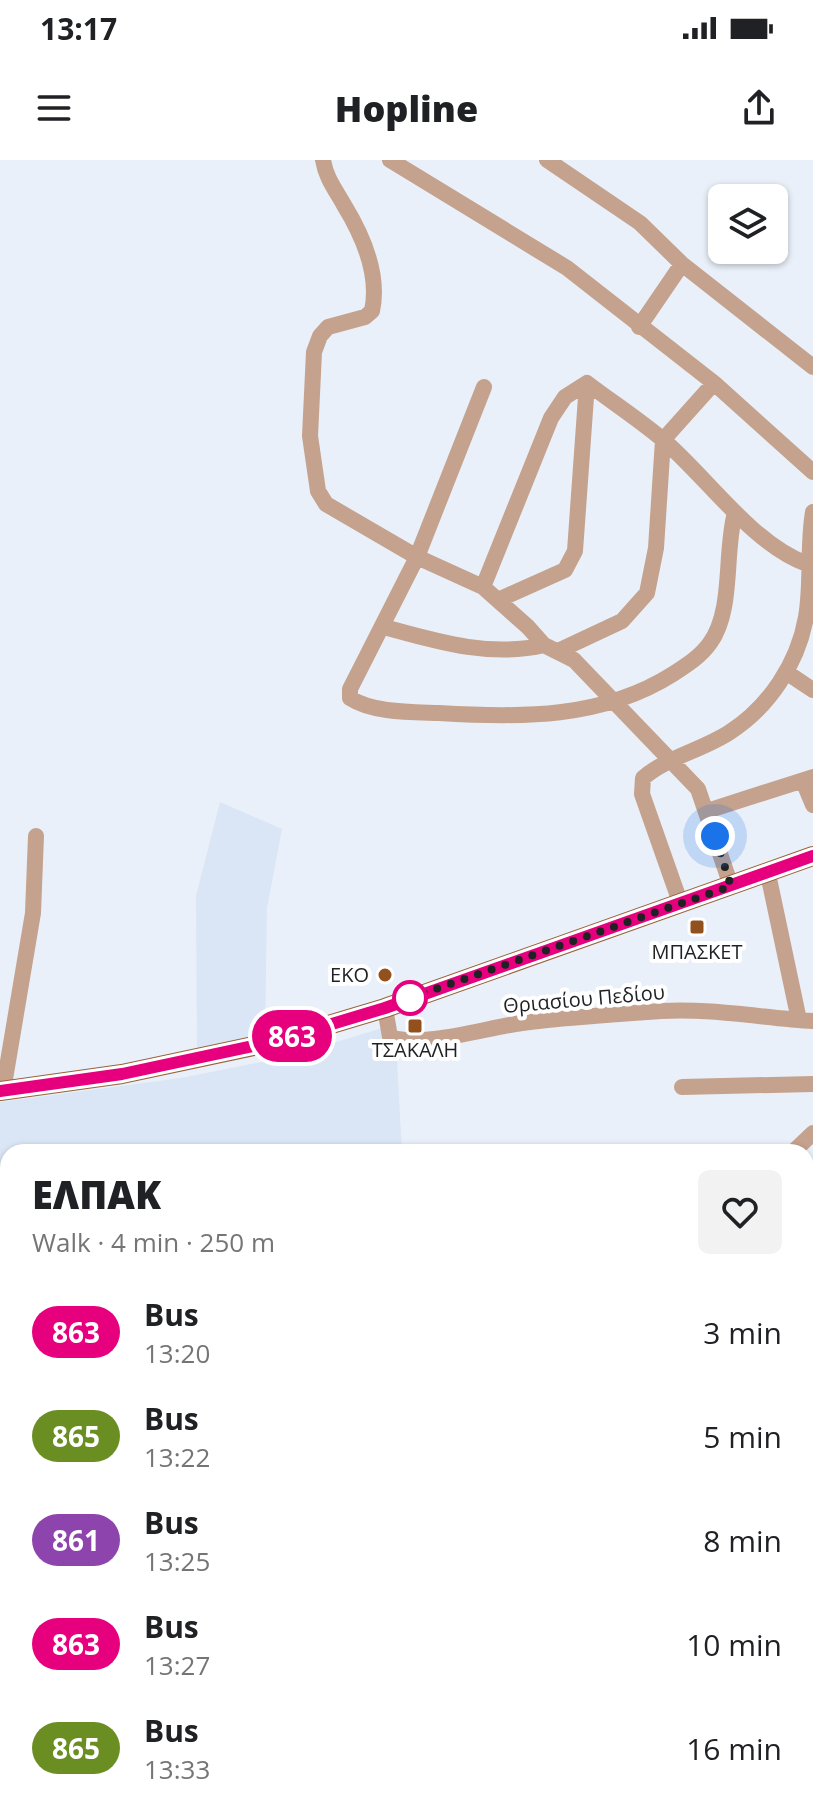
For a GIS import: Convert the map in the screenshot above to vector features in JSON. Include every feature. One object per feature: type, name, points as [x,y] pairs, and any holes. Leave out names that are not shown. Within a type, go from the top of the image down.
[{"type":"main road","points":[[2,1091],[202,1059],[272,1042],[385,1008],[813,856]]},
{"type":"street","points":[[323,160],[332,187],[366,246],[375,300],[372,311],[365,317],[328,327],[320,336],[314,352],[310,436],[318,491],[326,504],[337,513],[417,557],[483,587],[551,648],[574,660],[612,703],[698,789],[731,886]]},
{"type":"street","points":[[390,160],[567,268],[714,383],[813,472]]},
{"type":"street","points":[[547,160],[640,223],[682,264],[813,367]]},
{"type":"street","points":[[639,327],[682,264]]},
{"type":"street","points":[[483,587],[551,418],[565,397],[587,383]]},
{"type":"street","points":[[587,383],[663,440],[735,513],[795,559],[807,564]]},
{"type":"street","points":[[498,600],[565,570],[572,562],[587,383]]},
{"type":"street","points":[[384,627],[486,650],[524,650],[551,648],[622,621],[647,593],[656,548],[663,440],[714,383]]},
{"type":"street","points":[[484,387],[417,557],[350,689],[350,698],[360,705],[495,717],[573,713],[612,703],[660,683],[692,662],[710,644],[721,619],[735,513]]},
{"type":"street","points":[[680,902],[641,784],[646,775],[728,733],[756,713],[786,672],[806,617],[810,588],[807,564],[813,512]]},
{"type":"street","points":[[786,672],[813,690]]},
{"type":"street","points":[[707,811],[808,779],[813,805]]},
{"type":"street","points":[[2,1091],[33,913],[36,836]]},
{"type":"street","points":[[768,874],[806,1021]]},
{"type":"street","name":"Θριασίου Πεδίου","points":[[385,1008],[390,1037],[416,1040],[437,1040],[471,1030],[538,1021],[665,1011],[806,1021]]},
{"type":"street","points":[[682,1087],[813,1084]]},
{"type":"shaded area","points":[[220,802],[282,829],[267,908],[265,1036],[197,1050],[196,896]]},
{"type":"shaded area","points":[[395,1024],[402,1144],[0,1144],[0,1102],[181,1078],[291,1056]]},
{"type":"bus line","name":"863","points":[[0,1091],[122,1074],[272,1042],[385,1008],[813,856]]},
{"type":"place","name":"ΜΠΑΣΚΕΤ","points":[[697,927]]},
{"type":"place","name":"EKO","points":[[385,975]]},
{"type":"place","name":"ΤΣΑΚΑΛΗ","points":[[415,1026]]},
{"type":"route","points":[[410,998],[731,886],[715,836]]}]
